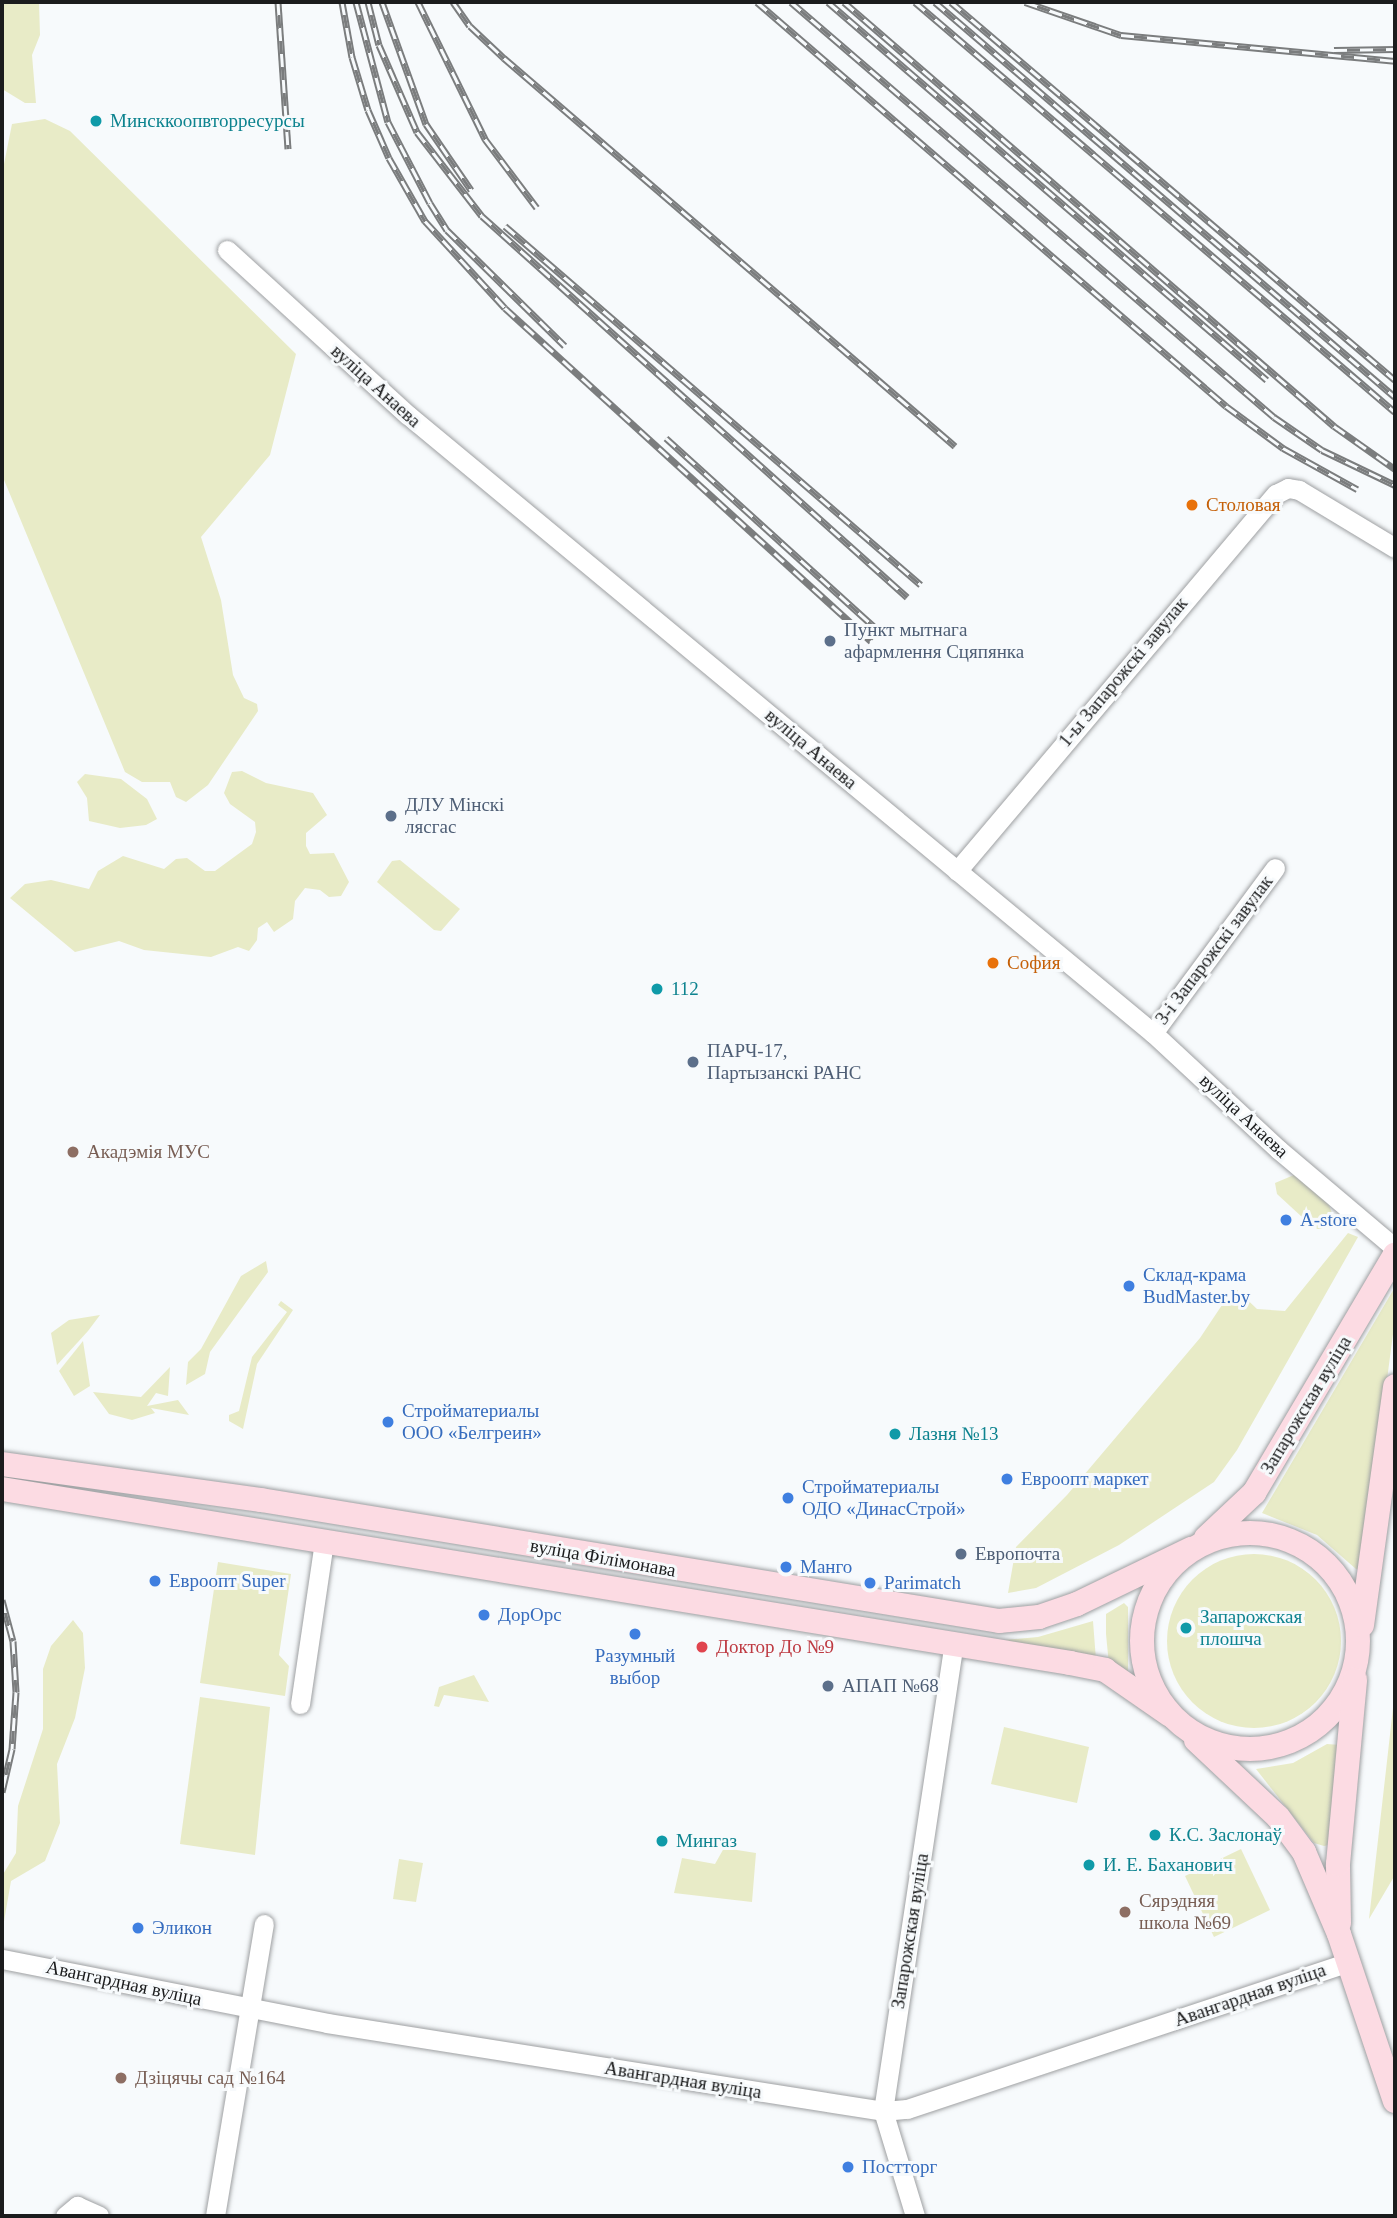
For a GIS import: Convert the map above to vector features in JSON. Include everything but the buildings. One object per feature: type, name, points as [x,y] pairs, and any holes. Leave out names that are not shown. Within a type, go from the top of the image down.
[{"type":"main road","name":"Запарожская вуліца","points":[[1196,1546],[1254,1493],[1395,1255]]},
{"type":"main road","points":[[1339,1934],[1338,1864],[1358,1655],[1395,1387]]},
{"type":"main road","name":"вуліца Філімонава","points":[[2,1464],[261,1500],[999,1621],[1039,1617],[1077,1604],[1196,1546]]},
{"type":"main road","name":"вуліца Філімонава","points":[[2,1489],[256,1528],[1105,1670],[1175,1720]]},
{"type":"main road","points":[[256,1528],[261,1500]]},
{"type":"main road","points":[[1175,1720],[1230,1748],[1284,1744],[1329,1714],[1358,1655],[1357,1621],[1345,1590],[1325,1564],[1308,1550],[1288,1540],[1244,1532],[1196,1546],[1158,1582],[1142,1627],[1146,1674],[1175,1720],[1292,1834],[1339,1934],[1395,2101]]},
{"type":"street","name":"вуліца Анаева","points":[[227,250],[408,415],[1153,1033],[1279,1150],[1395,1248]]},
{"type":"street","name":"1-ы Запарожскі завулак","points":[[957,871],[1243,529],[1276,494],[1288,488],[1299,491],[1395,548]]},
{"type":"street","name":"3-і Запарожскі завулак","points":[[1153,1033],[1275,868]]},
{"type":"street","points":[[300,1704],[324,1541]]},
{"type":"street","name":"Запарожская вуліца","points":[[915,2216],[883,2110],[954,1643]]},
{"type":"street","points":[[215,2216],[264,1924]]},
{"type":"street","name":"Авангардная вуліца","points":[[2,1959],[250,2009],[883,2110],[907,2109],[1348,1962]]},
{"type":"street","points":[[65,2216],[77,2206],[99,2216]]},
{"type":"green space","points":[[2,2],[39,2],[40,35],[32,55],[36,103],[25,103],[2,89]]},
{"type":"green space","points":[[45,119],[70,131],[296,354],[270,455],[201,537],[221,600],[233,675],[244,698],[257,704],[258,711],[208,785],[186,802],[176,797],[170,782],[142,782],[125,772],[2,475],[2,174],[12,124]]},
{"type":"green space","points":[[242,771],[266,783],[313,793],[327,815],[306,833],[306,846],[310,854],[334,853],[349,882],[341,896],[329,897],[320,890],[305,888],[295,901],[293,919],[274,932],[267,922],[258,928],[257,940],[249,951],[238,947],[211,957],[144,950],[119,941],[75,952],[10,898],[25,884],[51,880],[89,889],[98,871],[123,856],[164,869],[176,859],[187,858],[205,871],[215,871],[252,844],[256,832],[255,822],[230,804],[224,793],[232,772]]},
{"type":"green space","points":[[85,774],[121,779],[147,799],[157,819],[146,825],[120,828],[89,821],[87,798],[77,782]]},
{"type":"green space","points":[[400,860],[460,909],[441,931],[434,930],[377,882],[392,861]]},
{"type":"green space","points":[[1294,1175],[1329,1205],[1333,1216],[1322,1229],[1315,1229],[1277,1194],[1275,1183]]},
{"type":"green space","points":[[1348,1233],[1358,1237],[1237,1450],[1214,1482],[1119,1545],[1036,1588],[1008,1593],[1016,1547],[1067,1495],[1200,1338],[1234,1287],[1257,1309],[1285,1311]]},
{"type":"green space","points":[[266,1261],[268,1272],[210,1352],[205,1374],[186,1385],[188,1362],[201,1349],[241,1276]]},
{"type":"green space","points":[[1395,1287],[1395,1319],[1362,1569],[1356,1569],[1317,1535],[1262,1513]]},
{"type":"green space","points":[[281,1301],[293,1310],[257,1364],[243,1429],[229,1421],[229,1415],[239,1411],[252,1357],[287,1312],[278,1305]]},
{"type":"green space","points":[[100,1315],[57,1365],[51,1333],[69,1320]]},
{"type":"green space","points":[[83,1341],[90,1386],[74,1396],[59,1371]]},
{"type":"green space","points":[[170,1367],[168,1396],[156,1393],[147,1406],[178,1400],[189,1415],[151,1408],[155,1413],[132,1420],[109,1414],[93,1392],[141,1397]]},
{"type":"green space","points":[[1254,1554],[1287,1561],[1315,1580],[1334,1608],[1341,1641],[1334,1674],[1315,1702],[1287,1721],[1254,1728],[1221,1721],[1193,1702],[1174,1674],[1167,1641],[1174,1608],[1193,1580],[1221,1561]]},
{"type":"green space","points":[[218,1562],[291,1574],[279,1655],[289,1666],[285,1696],[200,1683]]},
{"type":"green space","points":[[1124,1603],[1128,1607],[1128,1674],[1109,1665],[1106,1634],[1106,1614]]},
{"type":"green space","points":[[73,1620],[83,1633],[85,1668],[75,1718],[57,1764],[60,1823],[45,1861],[11,1881],[2,1933],[2,1876],[16,1853],[18,1806],[43,1729],[43,1669],[51,1646]]},
{"type":"green space","points":[[1093,1621],[1096,1660],[1003,1640],[1038,1637]]},
{"type":"green space","points":[[474,1675],[489,1702],[444,1695],[439,1707],[434,1706],[439,1687]]},
{"type":"green space","points":[[1395,1690],[1395,1875],[1369,1919],[1386,1770]]},
{"type":"green space","points":[[200,1697],[270,1707],[255,1855],[180,1844]]},
{"type":"green space","points":[[1004,1727],[1089,1747],[1077,1803],[991,1784]]},
{"type":"green space","points":[[1327,1744],[1340,1745],[1329,1845],[1324,1846],[1314,1843],[1256,1769],[1293,1763]]},
{"type":"green space","points":[[724,1848],[756,1853],[752,1902],[674,1893],[682,1858],[715,1864]]},
{"type":"green space","points":[[1241,1849],[1270,1910],[1214,1937],[1185,1876]]},
{"type":"green space","points":[[399,1859],[423,1863],[416,1902],[393,1899]]},
{"type":"railway","points":[[278,2],[288,149]]},
{"type":"railway","points":[[342,2],[352,57],[368,110],[389,158],[425,221],[505,308],[871,641]]},
{"type":"railway","points":[[356,2],[388,122],[430,203],[447,230],[565,346]]},
{"type":"railway","points":[[368,2],[379,45],[417,132],[482,216],[907,597]]},
{"type":"railway","points":[[382,2],[426,124],[471,190]]},
{"type":"railway","points":[[418,2],[485,139],[537,208]]},
{"type":"railway","points":[[453,2],[470,26],[504,58],[955,446]]},
{"type":"railway","points":[[757,2],[1226,406],[1283,448],[1357,489]]},
{"type":"railway","points":[[791,2],[1274,417],[1322,450],[1395,485]]},
{"type":"railway","points":[[828,2],[1267,380]]},
{"type":"railway","points":[[844,2],[1334,426],[1395,469]]},
{"type":"railway","points":[[915,2],[1395,412]]},
{"type":"railway","points":[[935,2],[1395,397]]},
{"type":"railway","points":[[951,2],[1395,380]]},
{"type":"railway","points":[[1025,2],[1121,35],[1395,61]]},
{"type":"railway","points":[[1334,50],[1395,49]]},
{"type":"railway","points":[[505,226],[921,585]]},
{"type":"railway","points":[[666,438],[882,634]]},
{"type":"railway","points":[[2,1600],[13,1641],[16,1692],[12,1749],[2,1792]]},
{"type":"place","name":"Минсккоопвторресурсы","points":[[96,121]]},
{"type":"place","name":"Столовая","points":[[1192,505]]},
{"type":"place","name":"Пункт мытнага афармлення Сцяпянка","points":[[830,641]]},
{"type":"place","name":"ДЛУ Мінскі лясгас","points":[[391,816]]},
{"type":"place","name":"София","points":[[993,963]]},
{"type":"place","name":"112","points":[[657,989]]},
{"type":"place","name":"ПАРЧ-17, Партызанскі РАНС","points":[[693,1062]]},
{"type":"place","name":"Акадэмія МУС","points":[[73,1152]]},
{"type":"place","name":"А-store","points":[[1286,1220]]},
{"type":"place","name":"Склад-крама BudMaster.by","points":[[1129,1286]]},
{"type":"place","name":"Стройматериалы ООО «Белгреин»","points":[[388,1422]]},
{"type":"place","name":"Лазня №13","points":[[895,1434]]},
{"type":"place","name":"Евроопт маркет","points":[[1007,1479]]},
{"type":"place","name":"Стройматериалы ОДО «ДинасСтрой»","points":[[788,1498]]},
{"type":"place","name":"Европочта","points":[[961,1554]]},
{"type":"place","name":"Манго","points":[[786,1567]]},
{"type":"place","name":"Евроопт Super","points":[[155,1581]]},
{"type":"place","name":"Parimatch","points":[[870,1583]]},
{"type":"place","name":"ДорОрс","points":[[484,1615]]},
{"type":"place","name":"Запарожская плошча","points":[[1186,1628]]},
{"type":"place","name":"Разумный выбор","points":[[635,1634]]},
{"type":"place","name":"Доктор До №9","points":[[702,1647]]},
{"type":"place","name":"АПАП №68","points":[[828,1686]]},
{"type":"place","name":"К.С. Заслонаў","points":[[1155,1835]]},
{"type":"place","name":"Мингаз","points":[[662,1841]]},
{"type":"place","name":"И. Е. Баханович","points":[[1089,1865]]},
{"type":"place","name":"Сярэдняя школа №69","points":[[1125,1912]]},
{"type":"place","name":"Эликон","points":[[138,1928]]},
{"type":"place","name":"Дзіцячы сад №164","points":[[121,2078]]},
{"type":"place","name":"Постторг","points":[[848,2167]]}]
